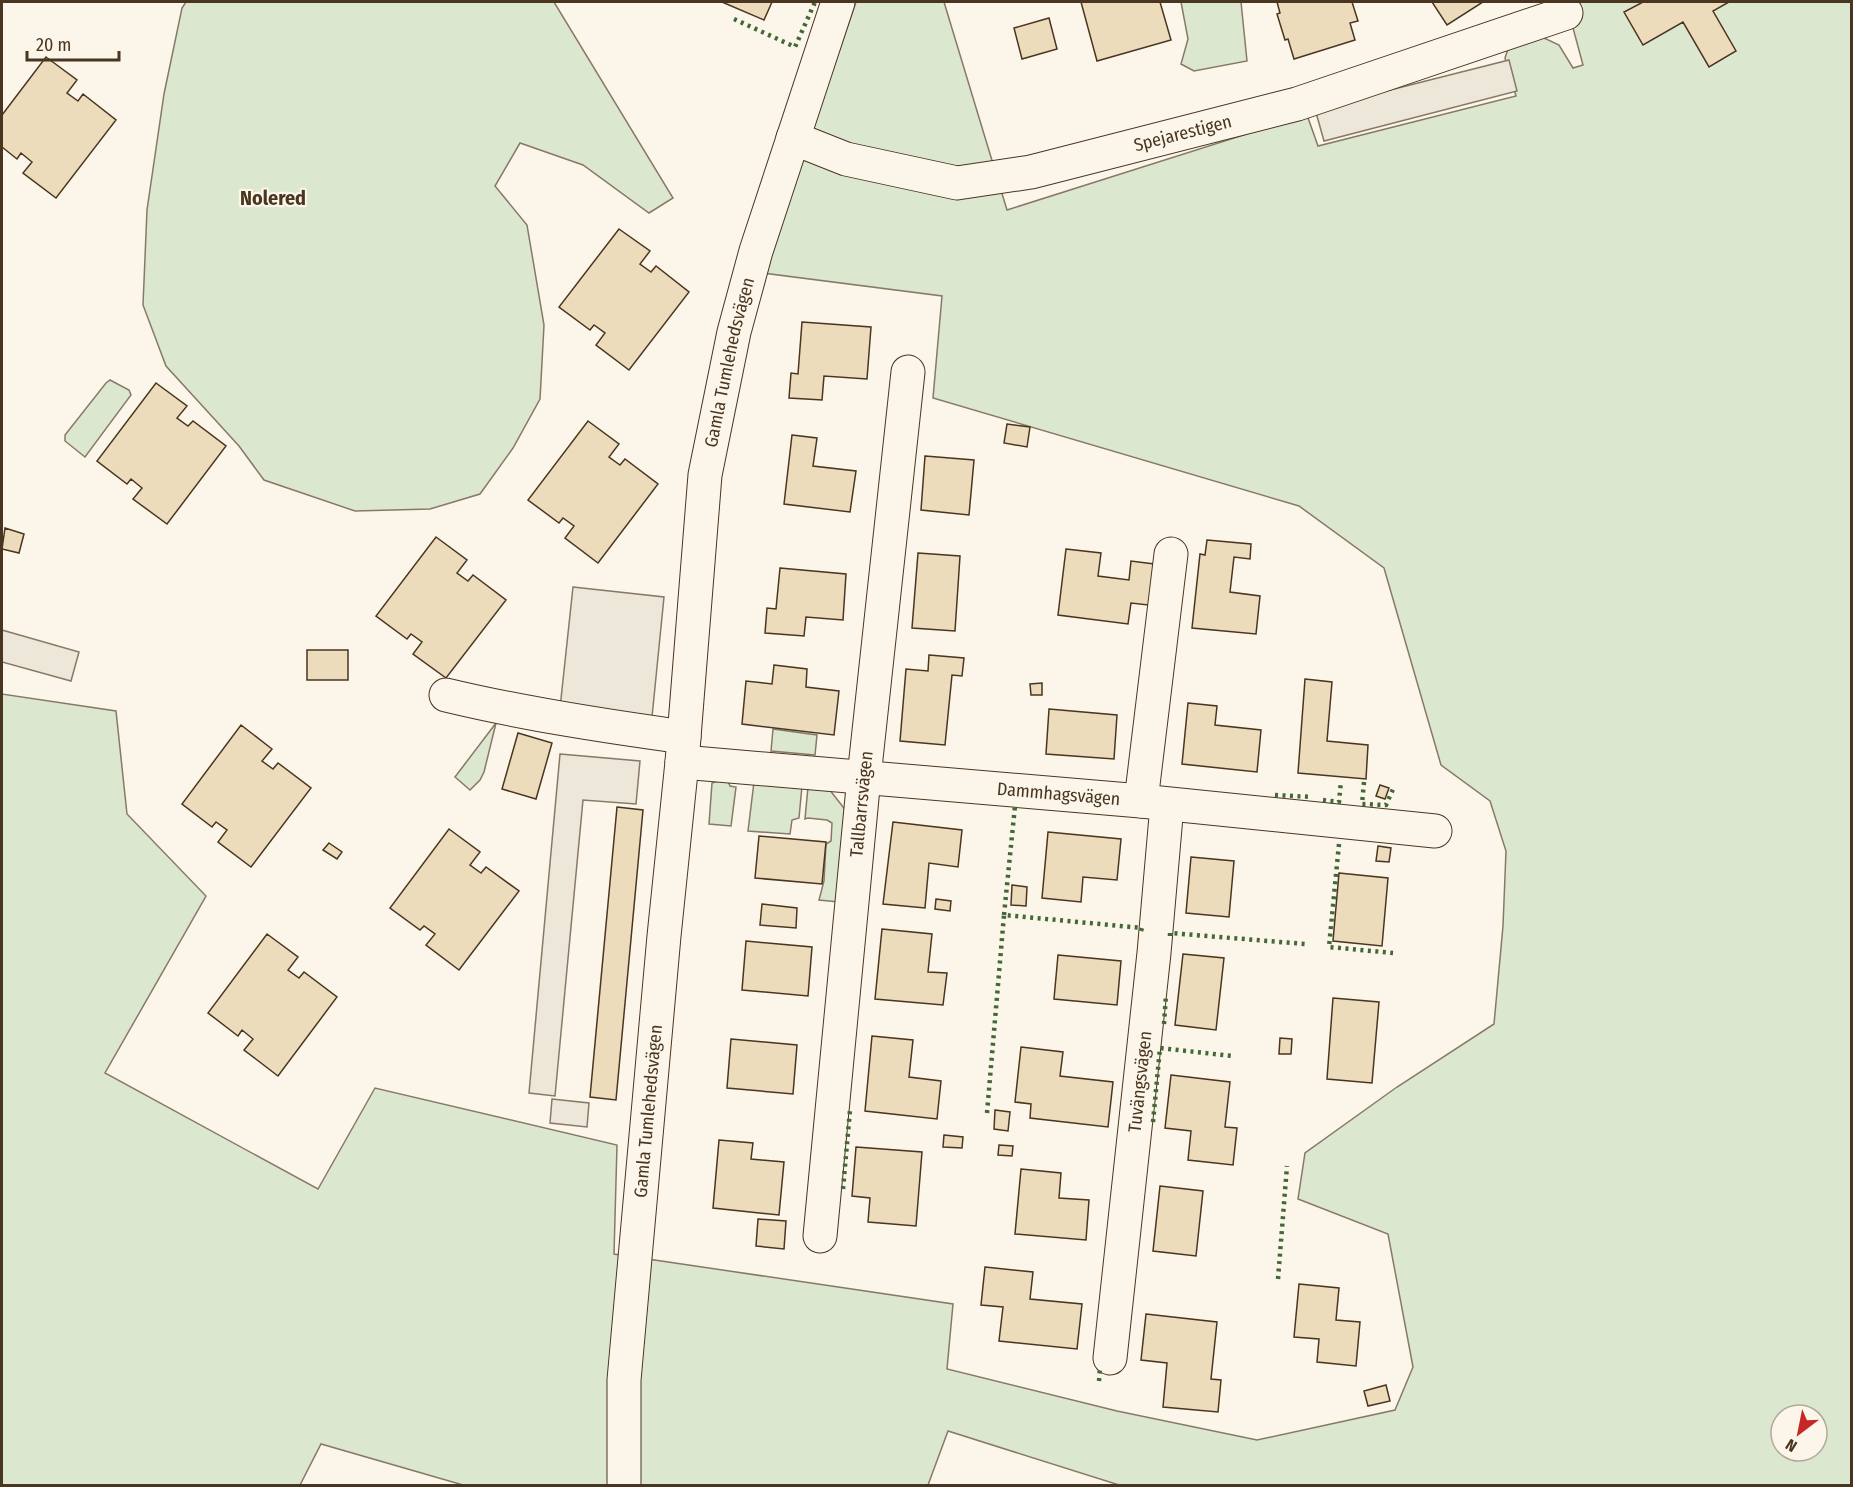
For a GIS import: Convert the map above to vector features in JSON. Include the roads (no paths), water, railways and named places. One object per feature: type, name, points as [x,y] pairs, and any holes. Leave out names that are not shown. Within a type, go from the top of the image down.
[{"type":"street","name":"Gamla Tumlehedsvägen","points":[[624,1485],[624,1380],[683,750],[705,475],[735,332],[756,250],[838,2]]},
{"type":"street","name":"Spejarestigen","points":[[793,138],[846,159],[957,183],[1031,172],[1297,104],[1566,13]]},
{"type":"street","name":"Tallbarrsvägen","points":[[820,1236],[864,777],[908,372]]},
{"type":"street","name":"Tuvängsvägen","points":[[1110,1358],[1154,953],[1154,803],[1171,554]]},
{"type":"street","points":[[446,695],[513,711],[596,725],[683,750]]},
{"type":"street","name":"Dammhagsvägen","points":[[683,750],[864,777],[1435,831]]},
{"type":"district","name":"Nolered","points":[[273,198]]}]
